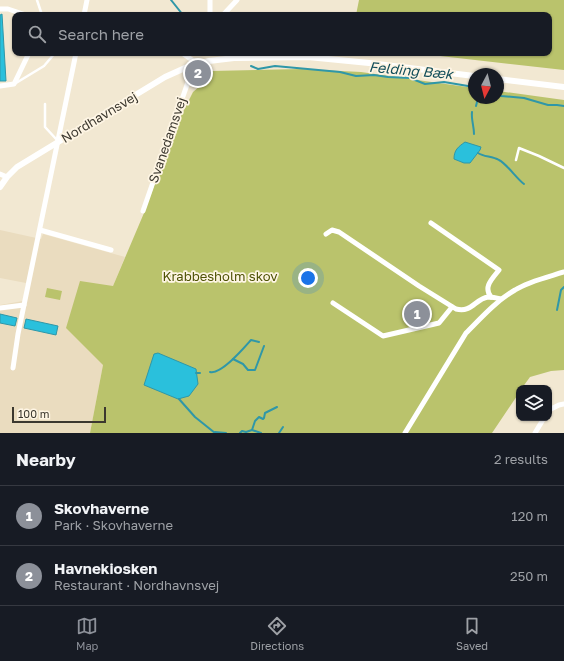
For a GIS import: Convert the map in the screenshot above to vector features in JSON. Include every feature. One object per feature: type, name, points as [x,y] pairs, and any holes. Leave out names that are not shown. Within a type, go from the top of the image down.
[{"type":"street","points":[[85,12],[87,0]]},
{"type":"street","points":[[210,0],[210,12]]},
{"type":"street","points":[[226,12],[237,0]]},
{"type":"street","points":[[0,9],[8,8],[18,12]]},
{"type":"street","points":[[0,86],[14,84],[28,56]]},
{"type":"street","points":[[13,368],[24,305],[59,142],[75,56]]},
{"type":"street","points":[[186,56],[194,62],[195,56]]},
{"type":"street","name":"Nordhavnsvej","points":[[0,187],[17,167],[156,82],[194,62],[234,58],[308,57],[468,75]]},
{"type":"street","name":"Svanedamsvej","points":[[143,210],[188,82],[185,68]]},
{"type":"street","points":[[504,80],[564,87]]},
{"type":"street","points":[[0,174],[7,177]]},
{"type":"street","points":[[431,223],[499,270],[488,287],[488,293],[492,297]]},
{"type":"street","points":[[40,230],[111,250]]},
{"type":"street","points":[[326,234],[332,230],[339,232],[452,307],[460,310],[466,310],[483,299],[492,297],[501,299]]},
{"type":"street","points":[[405,433],[466,333],[501,299],[516,289],[564,272]]},
{"type":"street","points":[[333,302],[383,336],[439,323],[452,307]]},
{"type":"street","points":[[0,308],[24,305]]},
{"type":"street","points":[[552,408],[564,404]]},
{"type":"street","points":[[535,433],[542,421]]},
{"type":"lane","points":[[37,0],[41,12]]},
{"type":"lane","points":[[14,84],[44,66],[52,56]]},
{"type":"lane","points":[[44,104],[45,127],[59,142]]},
{"type":"lane","points":[[516,160],[519,148],[564,168]]},
{"type":"shaded area","points":[[0,230],[41,239],[43,234],[125,257],[113,286],[103,365],[90,433],[0,433],[0,305],[23,301],[26,283],[0,278]]},
{"type":"green space","points":[[359,0],[564,0],[564,70],[440,56],[552,56],[552,12],[357,12]]},
{"type":"green space","name":"Krabbesholm skov","points":[[302,69],[361,72],[468,87],[468,104],[504,104],[504,92],[564,100],[564,370],[551,371],[530,377],[524,385],[516,385],[516,397],[492,433],[90,433],[103,365],[66,328],[80,281],[113,286],[144,213],[175,128],[193,92],[207,80],[211,71]]},
{"type":"green space","points":[[47,288],[62,291],[60,300],[45,297]]},
{"type":"water","points":[[2,14],[6,81],[0,81],[0,15]]},
{"type":"water","points":[[465,142],[481,147],[470,163],[464,163],[454,159],[457,149]]},
{"type":"water","points":[[0,314],[17,318],[15,326],[0,323]]},
{"type":"water","points":[[26,319],[58,326],[56,335],[24,328]]},
{"type":"water","points":[[158,353],[196,369],[198,384],[189,396],[178,399],[144,385],[154,354]]},
{"type":"waterway","name":"Felding Bæk","points":[[171,0],[181,12]]},
{"type":"waterway","name":"Felding Bæk","points":[[251,66],[258,69],[275,66],[340,72],[356,76],[374,75],[410,78],[425,84],[444,82],[468,86]]},
{"type":"waterway","name":"Felding Bæk","points":[[504,96],[524,98],[548,105],[564,106]]},
{"type":"waterway","points":[[472,112],[474,134]]},
{"type":"waterway","points":[[478,153],[502,162],[524,184]]},
{"type":"waterway","points":[[557,310],[561,290],[564,287]]},
{"type":"waterway","points":[[210,372],[215,372],[226,366],[251,340],[259,342]]},
{"type":"waterway","points":[[233,359],[243,364],[248,370],[255,370],[264,346]]},
{"type":"waterway","points":[[179,399],[195,417],[215,433]]},
{"type":"waterway","points":[[252,430],[255,421],[259,417],[263,419],[265,413],[277,407]]},
{"type":"waterway","points":[[279,433],[283,427]]},
{"type":"waterway","points":[[240,433],[242,431],[246,432],[252,430],[261,433]]},
{"type":"waterway","points":[[215,432],[226,433]]},
{"type":"place","name":"Havnekiosken","points":[[198,73]]},
{"type":"place","name":"Skovhaverne","points":[[417,314]]}]
